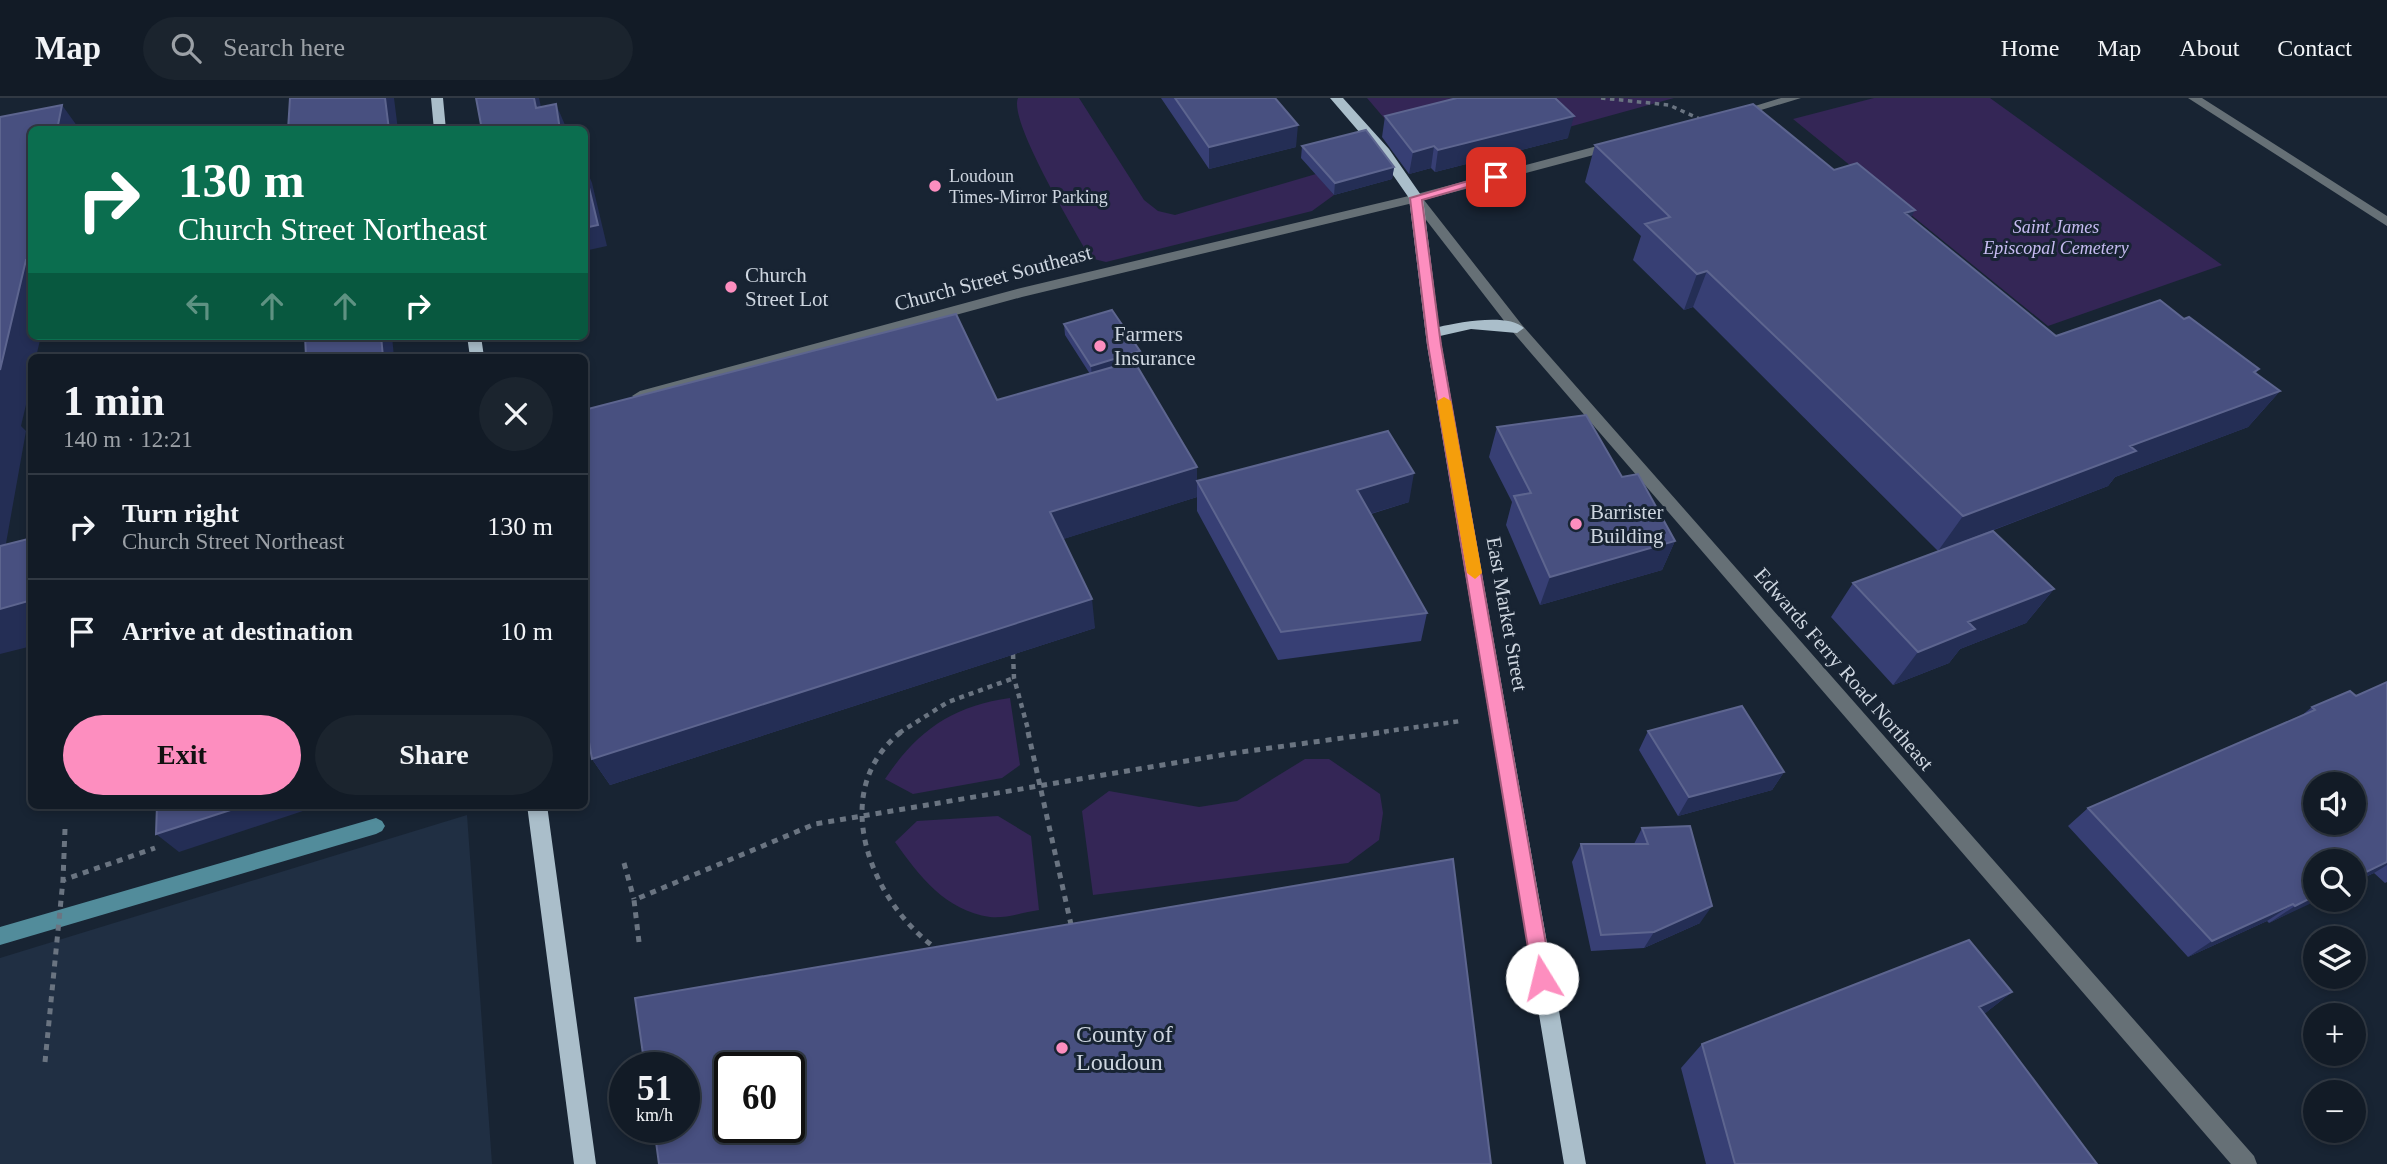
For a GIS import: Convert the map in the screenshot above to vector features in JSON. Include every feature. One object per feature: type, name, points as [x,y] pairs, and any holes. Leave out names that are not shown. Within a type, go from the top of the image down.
[{"type":"main road","points":[[437,98],[440,126]]},
{"type":"main road","name":"East Market Street","points":[[1336,98],[1384,152],[1416,198],[1433,334],[1575,1164]]},
{"type":"main road","points":[[1433,334],[1471,324],[1517,328]]},
{"type":"main road","points":[[538,809],[585,1164]]},
{"type":"street","points":[[1705,121],[1795,98]]},
{"type":"street","points":[[2194,98],[2387,222]]},
{"type":"street","name":"Church Street Southeast","points":[[625,400],[1021,293],[1416,198],[1627,142]]},
{"type":"street","name":"Edwards Ferry Road Northeast","points":[[1416,198],[1517,328],[2246,1164]]},
{"type":"path","points":[[1601,98],[1669,105],[1705,121]]},
{"type":"path","points":[[1013,654],[1014,678],[1042,784],[1073,931]]},
{"type":"path","points":[[946,956],[914,934],[879,884],[866,849],[862,816],[863,784],[874,760],[894,738],[940,704],[967,692],[1014,678]]},
{"type":"path","points":[[634,900],[815,824],[1227,754],[1500,716]]},
{"type":"path","points":[[45,1062],[63,880],[65,829]]},
{"type":"path","points":[[63,880],[155,848]]},
{"type":"path","points":[[624,863],[634,900],[639,942]]},
{"type":"shaded area","points":[[467,815],[492,1164],[0,1164],[0,958]]},
{"type":"green space","points":[[1018,98],[1079,98],[1144,200],[1158,211],[1175,215],[1316,174],[1334,195],[1312,211],[1106,262],[1090,258],[1033,152],[1023,129]]},
{"type":"green space","points":[[1367,98],[1501,98],[1390,125]]},
{"type":"green space","points":[[1525,98],[1674,98],[1558,130]]},
{"type":"green space","name":"Saint James Episcopal Cemetery","points":[[1874,98],[1990,98],[2222,265],[2048,326],[1793,119]]},
{"type":"green space","points":[[1010,698],[1020,765],[1002,778],[913,794],[885,779],[910,747],[938,723],[970,707]]},
{"type":"green space","points":[[1305,759],[1329,759],[1380,794],[1383,813],[1379,840],[1348,863],[1093,895],[1082,811],[1109,791],[1199,807],[1237,801]]},
{"type":"green space","points":[[998,816],[1031,836],[1039,910],[990,917],[960,907],[924,879],[895,842],[917,821]]},
{"type":"building","points":[[290,98],[385,98],[388,126],[288,126]]},
{"type":"building","points":[[476,98],[534,98],[536,108],[556,104],[559,126],[481,126]]},
{"type":"building","points":[[1175,98],[1275,98],[1298,125],[1209,147]]},
{"type":"building","points":[[1457,98],[1555,98],[1574,116],[1438,150],[1434,146],[1413,152],[1385,116]]},
{"type":"building","points":[[1753,104],[1834,170],[1857,163],[1915,210],[1905,213],[2056,336],[2160,300],[2184,319],[2189,317],[2259,369],[2254,372],[2280,391],[2130,446],[2136,451],[1963,516],[1707,271],[1697,274],[1645,224],[1670,217],[1595,145]]},
{"type":"building","points":[[62,105],[58,126],[28,126],[28,260],[0,370],[0,117]]},
{"type":"building","points":[[1366,130],[1394,167],[1335,183],[1302,146]]},
{"type":"building","points":[[588,184],[598,225],[588,227]]},
{"type":"building","points":[[1112,310],[1140,351],[1091,366],[1064,324]]},
{"type":"building","points":[[956,314],[997,400],[1134,361],[1197,467],[1050,512],[1092,599],[592,759],[588,736],[588,409]]},
{"type":"building","points":[[305,340],[381,340],[383,354],[306,354]]},
{"type":"building","name":"Barrister Building","points":[[1586,415],[1622,477],[1638,474],[1675,541],[1550,577],[1514,496],[1531,493],[1497,427]]},
{"type":"building","points":[[1388,431],[1414,473],[1357,490],[1427,613],[1281,632],[1197,481]]},
{"type":"building","points":[[1993,531],[2054,589],[1968,622],[1975,629],[1918,652],[1853,583]]},
{"type":"building","points":[[28,539],[28,601],[0,609],[0,546]]},
{"type":"building","points":[[2387,682],[2387,862],[2366,872],[2366,849],[2303,849],[2303,902],[2295,906],[2293,904],[2212,941],[2088,808],[2315,710],[2312,707],[2350,691],[2356,696]]},
{"type":"building","points":[[1742,706],[1784,772],[1689,797],[1648,731]]},
{"type":"building","points":[[157,809],[234,809],[156,834]]},
{"type":"building","points":[[1690,826],[1712,906],[1654,932],[1601,935],[1581,844],[1648,844],[1642,828]]},
{"type":"building","name":"County of Loudoun","points":[[1453,859],[1491,1164],[659,1164],[656,1143],[700,1143],[700,1052],[643,1052],[635,998]]},
{"type":"building","points":[[1969,940],[2012,992],[1979,1007],[2097,1164],[1735,1164],[1702,1044]]},
{"type":"waterway","points":[[0,936],[376,826]]},
{"type":"slow traffic","points":[[1444,401],[1475,573]]},
{"type":"place","name":"Loudoun Times-Mirror Parking","points":[[935,186]]},
{"type":"place","name":"Church Street Lot","points":[[731,287]]},
{"type":"place","name":"Farmers Insurance","points":[[1100,346]]},
{"type":"place","name":"Barrister Building","points":[[1576,524]]},
{"type":"place","name":"County of Loudoun","points":[[1062,1048]]},
{"type":"route","points":[[1496,177],[1416,198],[1434,345],[1496,693],[1542,978]]}]
